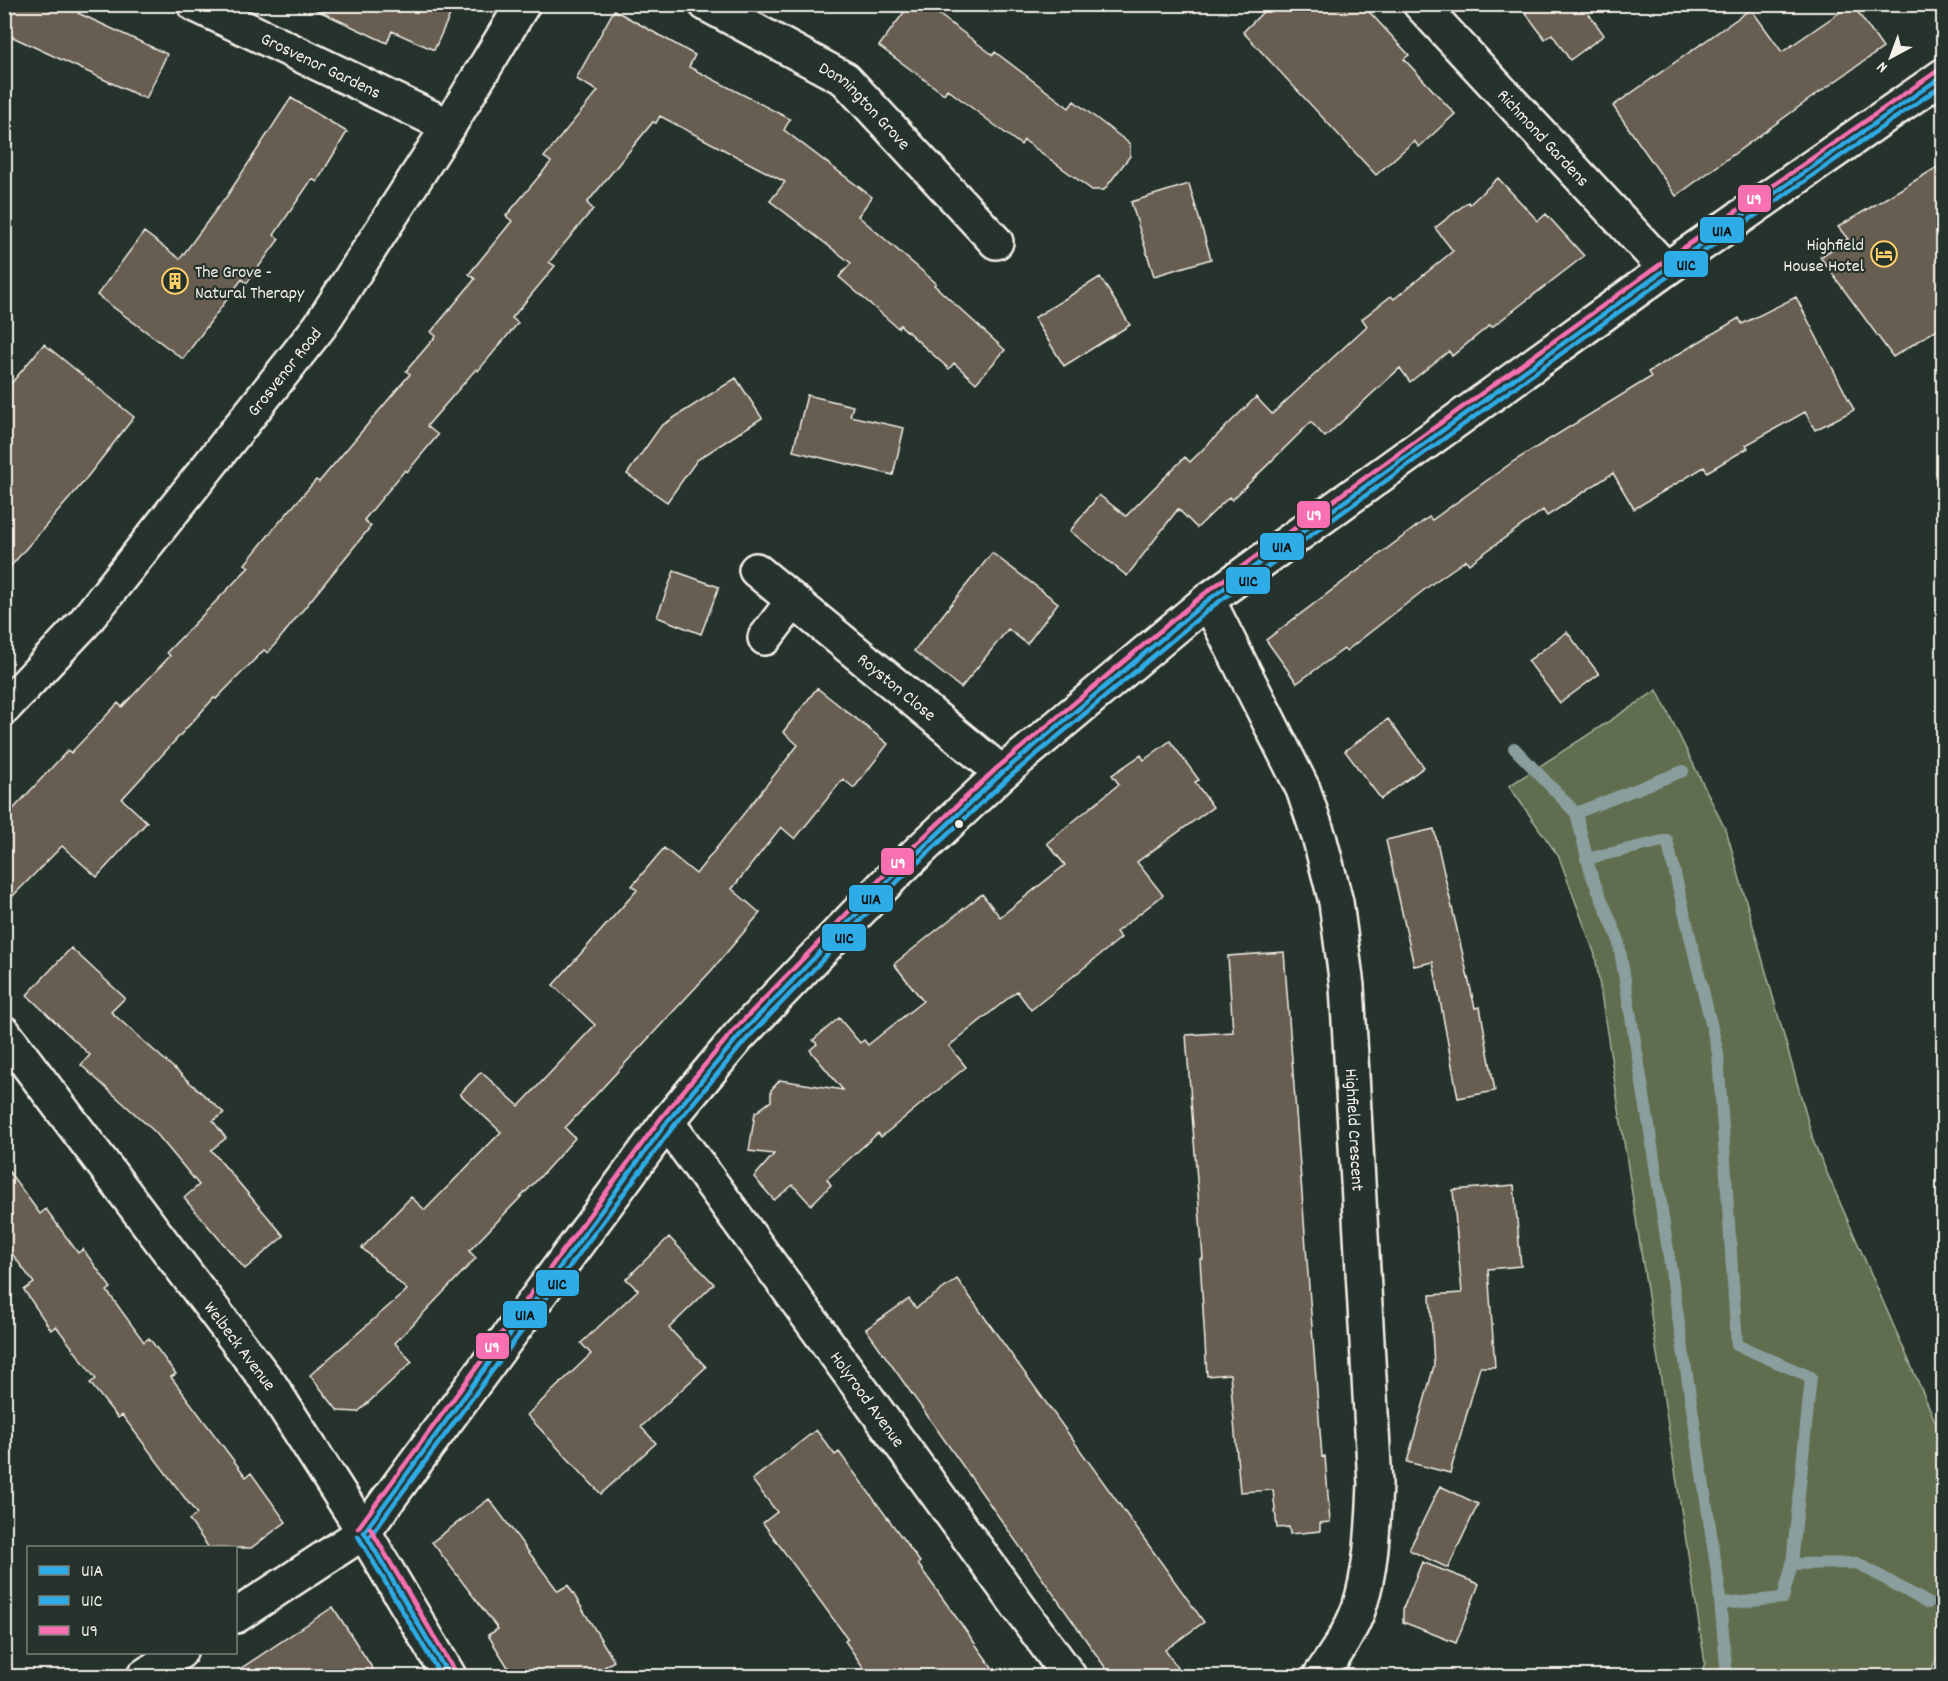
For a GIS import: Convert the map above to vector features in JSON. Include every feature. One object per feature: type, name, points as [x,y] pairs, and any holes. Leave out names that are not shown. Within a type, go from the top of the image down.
[{"type":"street","name":"Grosvenor Gardens","points":[[194,4],[449,126]]},
{"type":"street","name":"Grosvenor Road","points":[[4,708],[84,622],[321,326],[449,126],[523,4]]},
{"type":"street","name":"Donnington Grove","points":[[706,4],[845,79],[996,242]]},
{"type":"street","name":"Richmond Gardens","points":[[1420,4],[1666,269]]},
{"type":"street","points":[[237,1615],[364,1532],[667,1122],[739,1036],[903,866],[1002,773],[1208,600],[1666,269],[1944,75]]},
{"type":"street","name":"Royston Close","points":[[756,570],[1002,773]]},
{"type":"street","name":"Highfield Crescent","points":[[1208,600],[1303,789],[1320,840],[1336,902],[1347,986],[1375,1495],[1373,1541],[1359,1608],[1340,1648],[1320,1677]]},
{"type":"street","points":[[765,638],[793,601]]},
{"type":"street","name":"Welbeck Avenue","points":[[4,1033],[271,1386],[364,1532],[449,1677]]},
{"type":"street","name":"Holyrood Avenue","points":[[667,1122],[1069,1677]]},
{"type":"street","points":[[144,1677],[178,1654]]},
{"type":"green space","points":[[1657,690],[1727,833],[1814,1143],[1943,1439],[1943,1643],[1929,1676],[1700,1676],[1705,1663],[1595,955],[1559,857],[1509,786]]},
{"type":"building","points":[[4,4],[81,4],[78,13],[167,54],[146,99],[4,33]]},
{"type":"building","points":[[304,4],[455,4],[434,50],[392,31],[387,43]]},
{"type":"building","points":[[910,4],[925,4],[993,55],[995,52],[1069,108],[1074,101],[1130,144],[1130,156],[1104,190],[1092,190],[1024,140],[1021,145],[947,89],[944,94],[879,46]]},
{"type":"building","points":[[1271,4],[1362,4],[1409,55],[1404,59],[1455,114],[1419,147],[1414,141],[1376,175],[1243,32]]},
{"type":"building","points":[[1519,4],[1593,4],[1586,10],[1604,35],[1570,60],[1552,34],[1545,39]]},
{"type":"building","points":[[1852,4],[1883,48],[1676,196],[1613,106],[1751,9],[1782,52]]},
{"type":"building","points":[[614,10],[695,55],[689,67],[790,119],[784,130],[872,197],[858,216],[936,283],[934,285],[1005,350],[976,383],[954,363],[949,369],[900,325],[898,328],[839,277],[851,263],[770,201],[785,182],[660,116],[587,203],[593,209],[549,262],[555,266],[512,318],[518,323],[478,371],[476,369],[427,426],[438,435],[407,472],[405,470],[364,520],[371,526],[268,653],[264,650],[216,699],[214,698],[122,799],[147,822],[97,877],[62,846],[4,905],[4,819],[68,750],[71,753],[118,703],[122,707],[170,656],[167,652],[249,567],[245,564],[276,526],[316,480],[319,482],[410,374],[406,371],[436,336],[431,332],[475,279],[469,274],[512,221],[506,216],[551,162],[544,157],[598,91],[576,79]]},
{"type":"building","points":[[291,98],[347,132],[317,182],[312,179],[274,235],[279,239],[247,283],[242,279],[183,359],[97,295],[144,232],[180,259],[225,199]]},
{"type":"building","name":"Highfield House Hotel","points":[[1944,163],[1944,325],[1893,357],[1820,257],[1848,239],[1838,227]]},
{"type":"building","points":[[1498,178],[1538,221],[1546,214],[1584,256],[1452,356],[1449,351],[1410,382],[1400,368],[1325,437],[1311,422],[1232,500],[1229,497],[1197,528],[1178,509],[1127,576],[1070,531],[1099,495],[1126,516],[1185,457],[1190,462],[1256,397],[1272,414],[1367,326],[1362,319],[1391,296],[1394,299],[1453,251],[1435,228],[1468,202],[1470,204]]},
{"type":"building","points":[[1189,184],[1211,259],[1154,276],[1131,202]]},
{"type":"building","points":[[1100,277],[1130,325],[1064,366],[1034,318]]},
{"type":"building","points":[[1796,297],[1854,410],[1815,430],[1805,412],[1746,445],[1748,448],[1707,472],[1704,467],[1634,509],[1613,473],[1547,516],[1543,510],[1469,564],[1466,560],[1346,651],[1344,649],[1297,683],[1266,640],[1429,517],[1432,520],[1514,461],[1651,377],[1648,372],[1739,318],[1742,324]]},
{"type":"building","points":[[44,344],[134,417],[81,485],[4,574],[4,392]]},
{"type":"building","points":[[736,378],[762,418],[697,460],[667,502],[627,474],[661,426]]},
{"type":"building","points":[[807,395],[853,406],[850,416],[904,428],[893,475],[793,451]]},
{"type":"building","points":[[992,553],[1058,603],[1027,644],[1008,629],[961,688],[914,651]]},
{"type":"building","points":[[674,571],[719,587],[701,634],[657,617]]},
{"type":"building","points":[[1567,632],[1599,674],[1560,703],[1528,661]]},
{"type":"building","points":[[817,688],[888,744],[854,788],[843,779],[795,839],[781,827],[732,889],[760,913],[711,971],[565,1128],[575,1138],[469,1251],[476,1258],[395,1343],[412,1362],[358,1412],[338,1411],[310,1375],[407,1290],[362,1248],[411,1197],[425,1210],[501,1132],[460,1094],[481,1072],[519,1106],[595,1025],[553,985],[637,890],[632,886],[664,848],[696,874],[798,745],[783,732]]},
{"type":"building","points":[[1388,719],[1424,767],[1381,799],[1345,751]]},
{"type":"building","points":[[1170,741],[1199,780],[1195,782],[1213,807],[1137,862],[1163,895],[1116,932],[1121,938],[1031,1010],[1017,991],[949,1046],[966,1067],[881,1137],[878,1133],[827,1179],[831,1185],[811,1205],[793,1185],[774,1200],[754,1177],[774,1154],[749,1151],[755,1113],[771,1101],[771,1090],[780,1080],[843,1090],[810,1050],[817,1044],[813,1040],[839,1018],[860,1043],[864,1040],[868,1045],[923,1001],[894,964],[982,894],[1000,917],[1065,865],[1047,843],[1119,784],[1112,775],[1141,755],[1144,760]]},
{"type":"building","points":[[1434,829],[1475,1008],[1480,1007],[1495,1091],[1458,1098],[1433,962],[1414,966],[1386,840]]},
{"type":"building","points":[[71,948],[125,998],[111,1012],[224,1113],[213,1121],[226,1138],[211,1150],[284,1236],[245,1269],[184,1198],[199,1185],[155,1132],[81,1065],[90,1055],[27,995]]},
{"type":"building","points":[[1284,952],[1322,1457],[1325,1456],[1330,1522],[1320,1523],[1320,1531],[1290,1534],[1289,1527],[1277,1528],[1273,1490],[1240,1492],[1230,1374],[1207,1376],[1200,1259],[1203,1259],[1186,1035],[1233,1032],[1228,956]]},
{"type":"building","points":[[4,1165],[40,1214],[46,1209],[78,1253],[83,1249],[111,1288],[107,1291],[144,1342],[149,1338],[176,1374],[171,1377],[246,1477],[251,1473],[286,1522],[251,1548],[208,1546],[189,1520],[197,1514],[122,1415],[118,1418],[90,1383],[96,1379],[56,1326],[51,1330],[24,1290],[34,1283],[4,1243]]},
{"type":"building","points":[[1514,1185],[1521,1266],[1488,1269],[1495,1367],[1480,1367],[1450,1473],[1407,1462],[1434,1366],[1430,1295],[1462,1293],[1453,1190]]},
{"type":"building","points":[[669,1237],[714,1284],[669,1328],[706,1367],[641,1427],[656,1443],[601,1494],[527,1415],[591,1354],[581,1343],[638,1290],[626,1279]]},
{"type":"building","points":[[957,1279],[1204,1622],[1165,1650],[1184,1677],[1112,1677],[866,1329],[909,1299],[916,1308]]},
{"type":"building","points":[[816,1430],[835,1455],[839,1452],[920,1562],[918,1564],[999,1677],[870,1677],[845,1641],[848,1639],[763,1523],[777,1512],[752,1480]]},
{"type":"building","points":[[1440,1486],[1478,1504],[1448,1568],[1409,1550]]},
{"type":"building","points":[[489,1499],[558,1591],[568,1585],[614,1661],[589,1677],[514,1677],[488,1635],[498,1629],[432,1542]]},
{"type":"building","points":[[1422,1562],[1479,1584],[1456,1643],[1403,1622],[1403,1609]]},
{"type":"building","points":[[333,1607],[378,1677],[228,1677]]},
{"type":"waterway","points":[[1514,748],[1576,813],[1591,874],[1618,938],[1718,1579],[1727,1676]]},
{"type":"waterway","points":[[1576,813],[1683,771]]},
{"type":"waterway","points":[[1586,859],[1667,840],[1718,1053],[1737,1345],[1811,1377],[1792,1564],[1783,1598],[1721,1604]]},
{"type":"waterway","points":[[1792,1564],[1857,1563],[1928,1603]]},
{"type":"transit line","name":"U9","points":[[358,1528],[661,1118],[733,1031],[890,869],[997,768],[1204,594],[1662,263],[1940,69]]},
{"type":"transit line","name":"U1A","points":[[364,1532],[667,1122],[739,1036],[895,874],[1002,773],[1208,600],[1666,269],[1944,75]]},
{"type":"transit line","name":"U1C","points":[[370,1536],[673,1127],[745,1041],[900,879],[1007,779],[1213,606],[1670,275],[1944,84]]},
{"type":"transit line","name":"U9","points":[[370,1528],[455,1672]]},
{"type":"transit line","name":"U1A","points":[[364,1532],[449,1676]]},
{"type":"transit line","name":"U1C","points":[[358,1536],[441,1676]]},
{"type":"place","name":"Highfield House Hotel","points":[[1884,254]]},
{"type":"place","name":"The Grove - Natural Therapy","points":[[175,281]]}]
